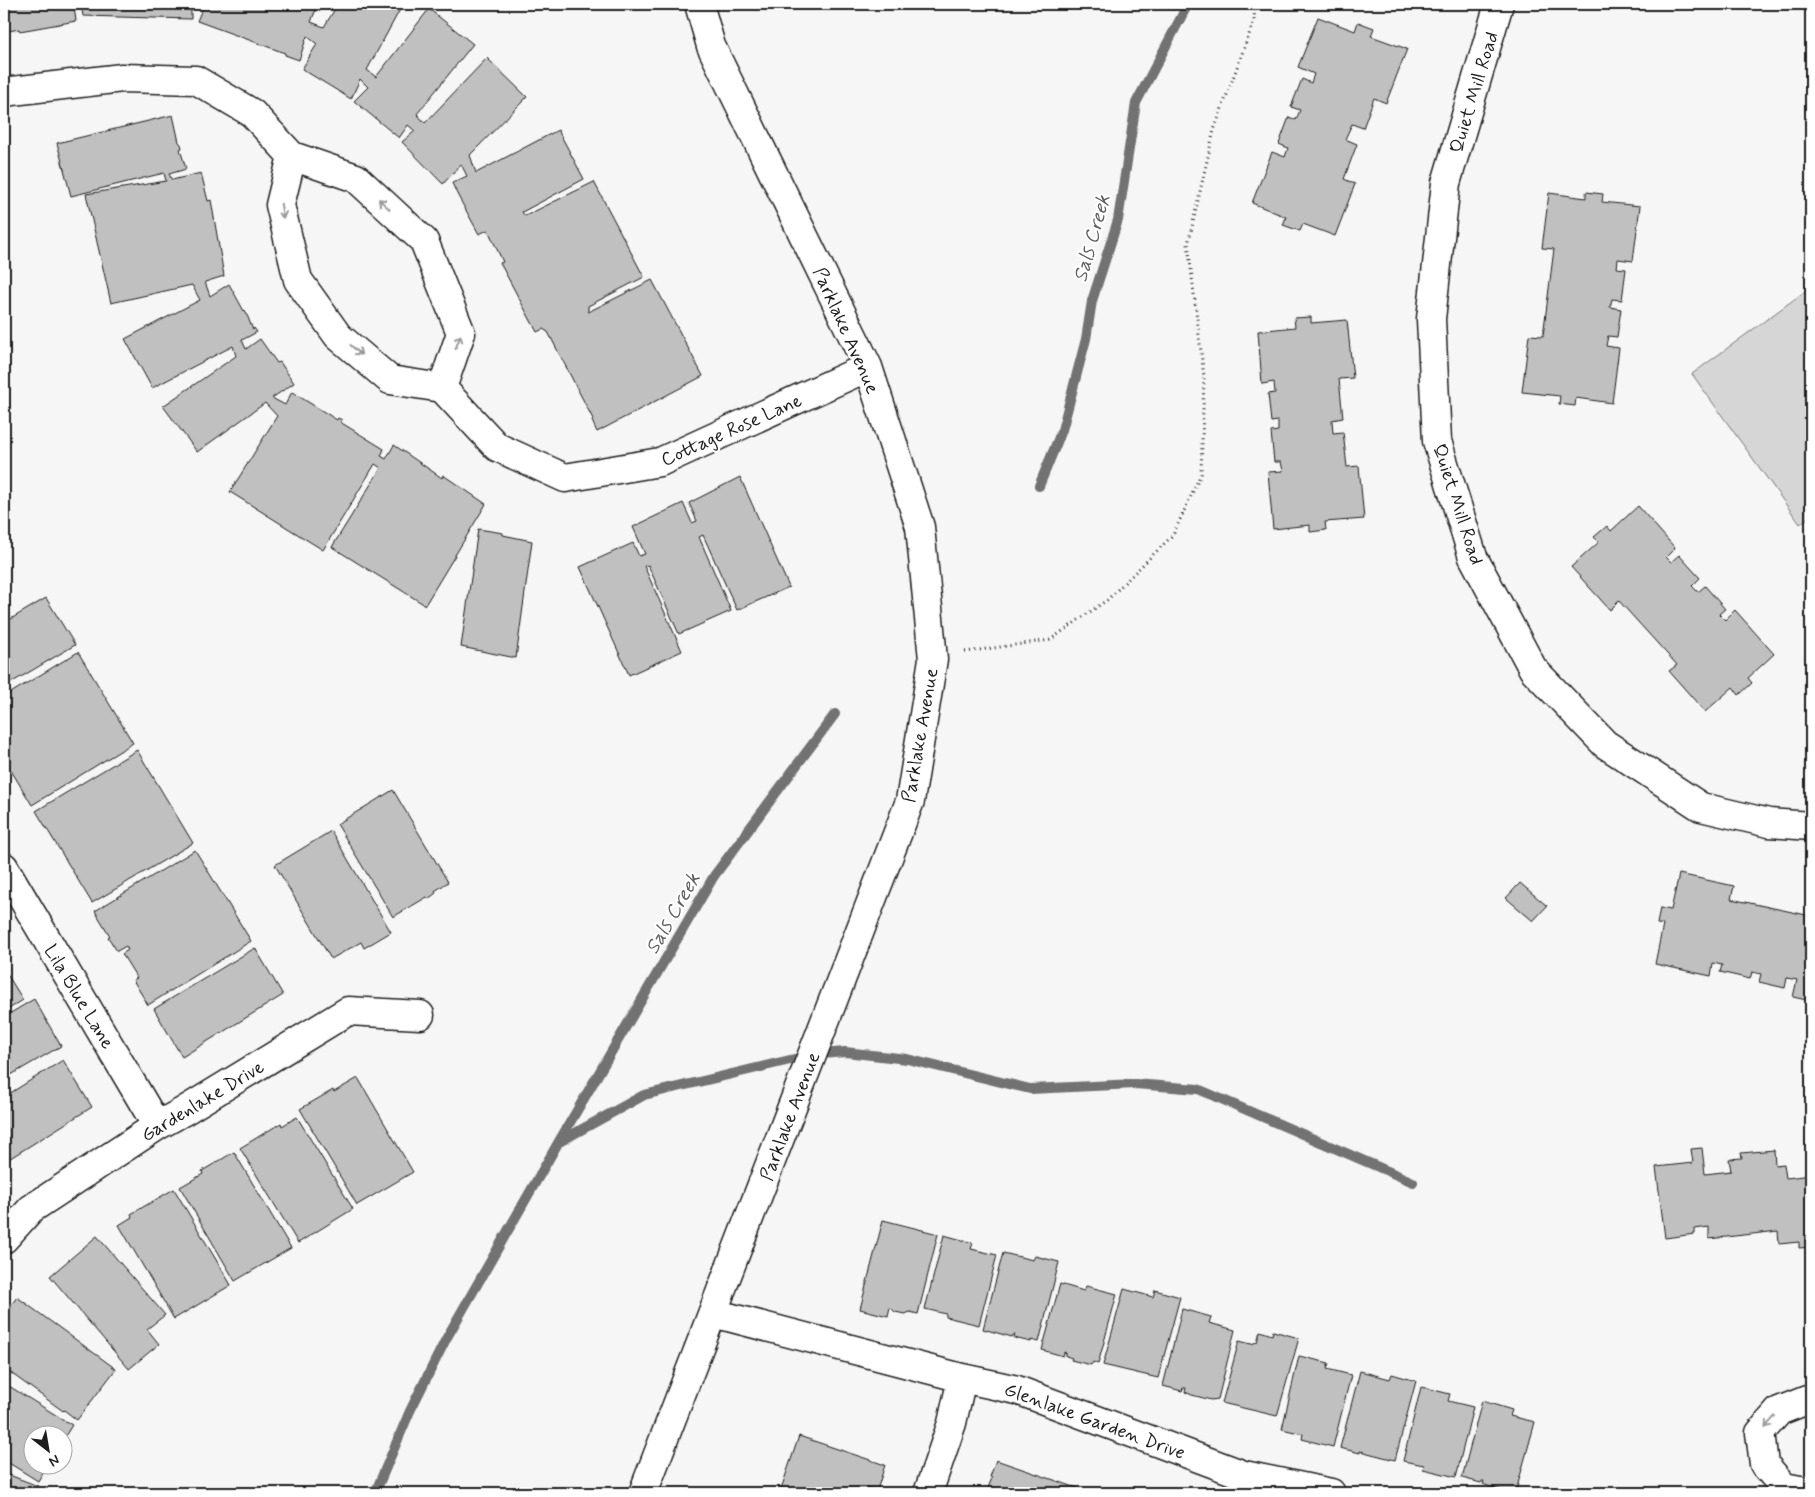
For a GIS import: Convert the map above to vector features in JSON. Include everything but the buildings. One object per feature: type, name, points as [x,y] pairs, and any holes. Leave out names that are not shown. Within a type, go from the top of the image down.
[{"type":"street","name":"Parklake Avenue","points":[[643,1493],[910,801],[933,659],[920,527],[868,367],[711,46],[699,4]]},
{"type":"street","name":"Quiet Mill Road","points":[[1499,4],[1446,183],[1431,319],[1437,441],[1473,557],[1533,669],[1605,744],[1701,807],[1769,823],[1811,826]]},
{"type":"street","points":[[4,92],[122,78],[196,80],[252,114],[292,156],[356,178],[424,241],[461,333],[442,388],[390,380],[338,336],[298,280],[280,205],[292,156]]},
{"type":"street","name":"Cottage Rose Lane","points":[[442,388],[497,447],[565,478],[660,462],[868,367]]},
{"type":"street","name":"Lila Blue Lane","points":[[4,867],[157,1126]]},
{"type":"street","name":"Gardenlake Drive","points":[[4,1238],[31,1209],[157,1126],[348,1011],[420,1015]]},
{"type":"street","name":"Glenlake Garden Drive","points":[[713,1313],[962,1378],[1017,1390],[1244,1475],[1330,1493]]},
{"type":"street","points":[[928,1493],[952,1423],[962,1378]]},
{"type":"street","points":[[1811,1402],[1807,1400],[1779,1411],[1760,1433],[1764,1464],[1784,1487],[1811,1492]]},
{"type":"path","points":[[933,659],[986,648],[1050,640],[1107,600],[1173,535],[1201,474],[1204,378],[1188,244],[1214,130],[1254,21],[1255,4]]},
{"type":"shaded area","points":[[1811,287],[1811,516],[1800,524],[1692,374]]},
{"type":"waterway","name":"Sals Creek","points":[[1039,486],[1062,430],[1086,339],[1092,301],[1118,220],[1136,103],[1188,4]]},
{"type":"waterway","name":"Sals Creek","points":[[375,1493],[410,1411],[446,1339],[714,876],[835,714]]},
{"type":"waterway","points":[[559,1142],[644,1095],[811,1055],[845,1052],[907,1059],[1030,1089],[1135,1084],[1198,1089],[1413,1182]]}]
